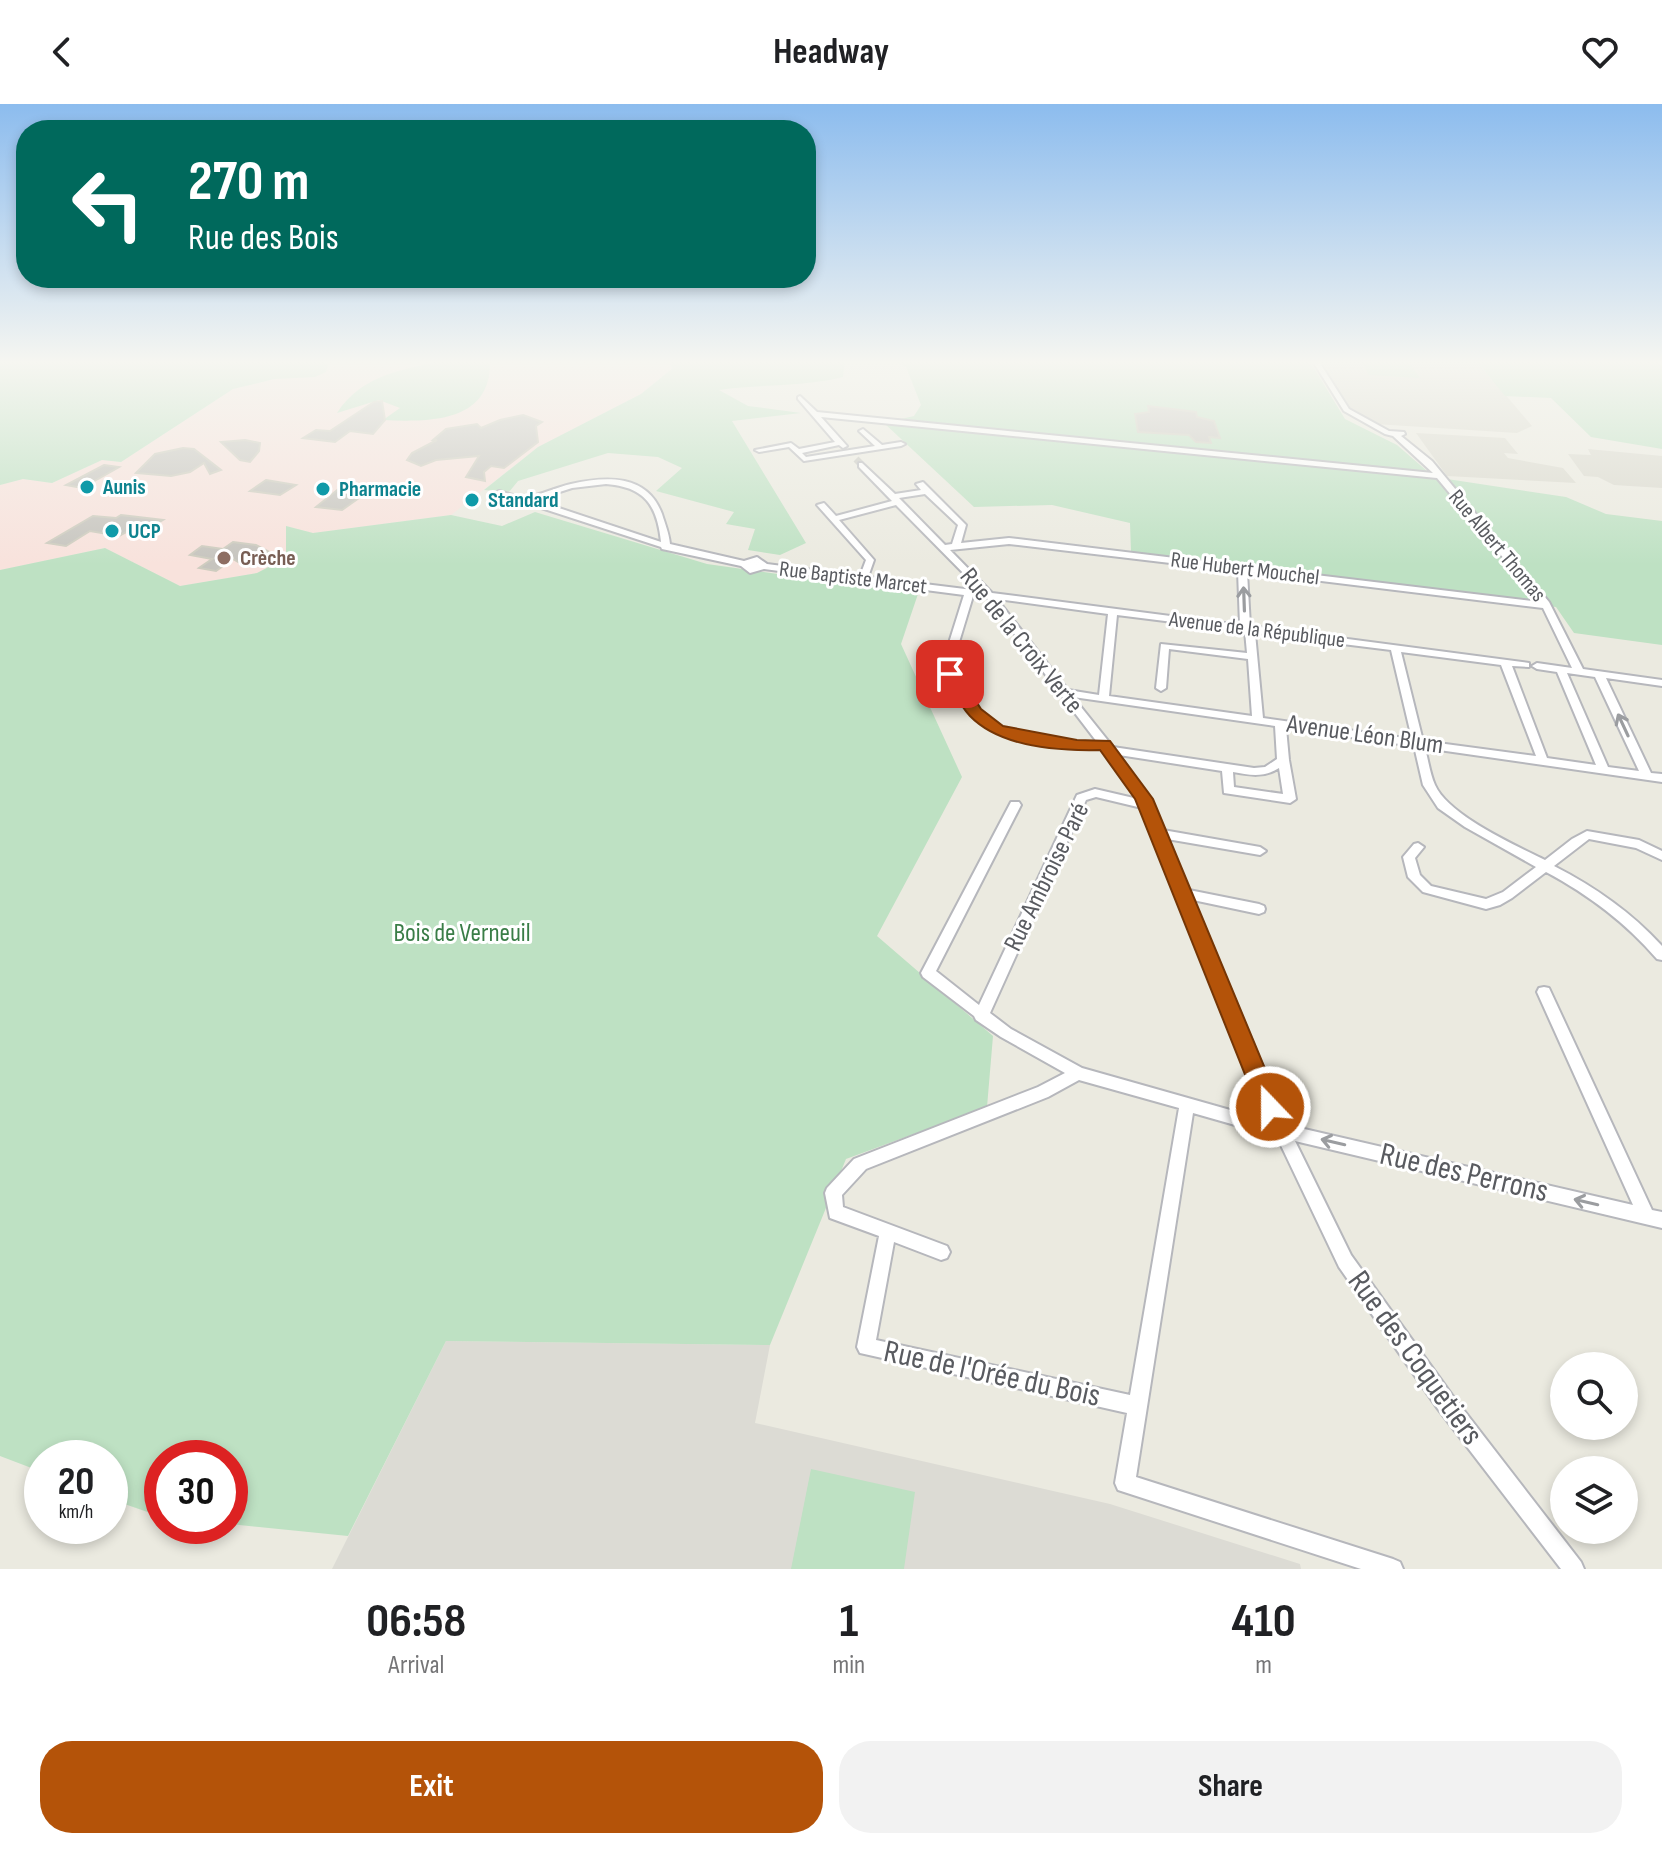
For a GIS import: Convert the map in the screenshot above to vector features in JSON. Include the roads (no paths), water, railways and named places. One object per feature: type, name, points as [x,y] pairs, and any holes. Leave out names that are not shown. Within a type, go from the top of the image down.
[{"type":"street","name":"Rue de la Croix Verte","points":[[826,428],[990,596],[1132,780],[1147,805],[1281,1131]]},
{"type":"street","points":[[958,428],[1440,476]]},
{"type":"street","name":"Rue Albert Thomas","points":[[1382,428],[1396,435],[1440,476],[1547,606],[1579,672]]},
{"type":"street","points":[[863,431],[880,447]]},
{"type":"street","points":[[797,452],[840,443]]},
{"type":"street","points":[[759,450],[791,445],[804,459],[901,444]]},
{"type":"street","points":[[527,501],[546,492],[578,484],[601,482],[634,487],[651,497],[666,540],[665,547]]},
{"type":"street","points":[[835,519],[856,514],[866,507],[923,487],[962,525],[956,546]]},
{"type":"street","name":"Rue Baptiste Marcet","points":[[496,495],[591,520],[665,547],[744,564],[750,570],[764,566],[990,596]]},
{"type":"street","points":[[821,505],[870,560],[863,579]]},
{"type":"street","name":"Rue Hubert Mouchel","points":[[942,548],[1009,541],[1547,606]]},
{"type":"street","points":[[1242,569],[1258,720]]},
{"type":"street","points":[[969,593],[948,662],[950,674],[975,712],[997,729],[1017,736],[1077,746],[1106,747],[1254,772],[1268,770],[1283,760]]},
{"type":"street","name":"Avenue de la République","points":[[990,596],[1525,665]]},
{"type":"street","points":[[1104,698],[1113,612]]},
{"type":"street","points":[[1161,688],[1164,646],[1252,657]]},
{"type":"street","points":[[1395,648],[1429,785],[1442,805],[1628,920],[1662,955]]},
{"type":"street","points":[[1505,662],[1543,761]]},
{"type":"street","points":[[1537,666],[1662,683]]},
{"type":"street","points":[[1561,670],[1604,770]]},
{"type":"street","points":[[1599,675],[1646,775]]},
{"type":"street","name":"Avenue Léon Blum","points":[[1067,693],[1662,778]]},
{"type":"street","points":[[1227,768],[1228,790],[1290,799],[1280,723]]},
{"type":"street","name":"Rue Ambroise Paré","points":[[981,1016],[1081,798],[1095,793],[1147,805]]},
{"type":"street","name":"Rue des Perrons","points":[[1015,805],[928,973],[981,1016],[1078,1073],[1281,1131],[1654,1218]]},
{"type":"street","points":[[1158,833],[1260,851]]},
{"type":"street","points":[[1418,847],[1409,857],[1414,877],[1427,889],[1486,904],[1495,903],[1511,894],[1543,865],[1587,835],[1639,844],[1662,856]]},
{"type":"street","points":[[1184,894],[1259,909]]},
{"type":"street","name":"Rue des Perrons","points":[[1544,992],[1654,1218]]},
{"type":"street","points":[[941,1252],[836,1212],[833,1193],[860,1164],[1043,1092],[1078,1073]]},
{"type":"street","name":"Rue de l'Orée du Bois","points":[[1187,1105],[1125,1483],[1393,1569]]},
{"type":"street","name":"Rue des Coquetiers","points":[[1281,1131],[1345,1261],[1384,1321],[1574,1569]]},
{"type":"street","name":"Rue de l'Orée du Bois","points":[[888,1232],[866,1347],[1137,1406]]},
{"type":"tunnel","points":[[856,459],[862,465]]},
{"type":"place","name":"Aunis","points":[[87,487]]},
{"type":"place","name":"Pharmacie","points":[[323,489]]},
{"type":"place","name":"Standard","points":[[472,500]]},
{"type":"place","name":"UCP","points":[[112,531]]},
{"type":"place","name":"Crèche","points":[[224,558]]},
{"type":"park label","name":"Bois de Verneuil","points":[[462,933]]}]
